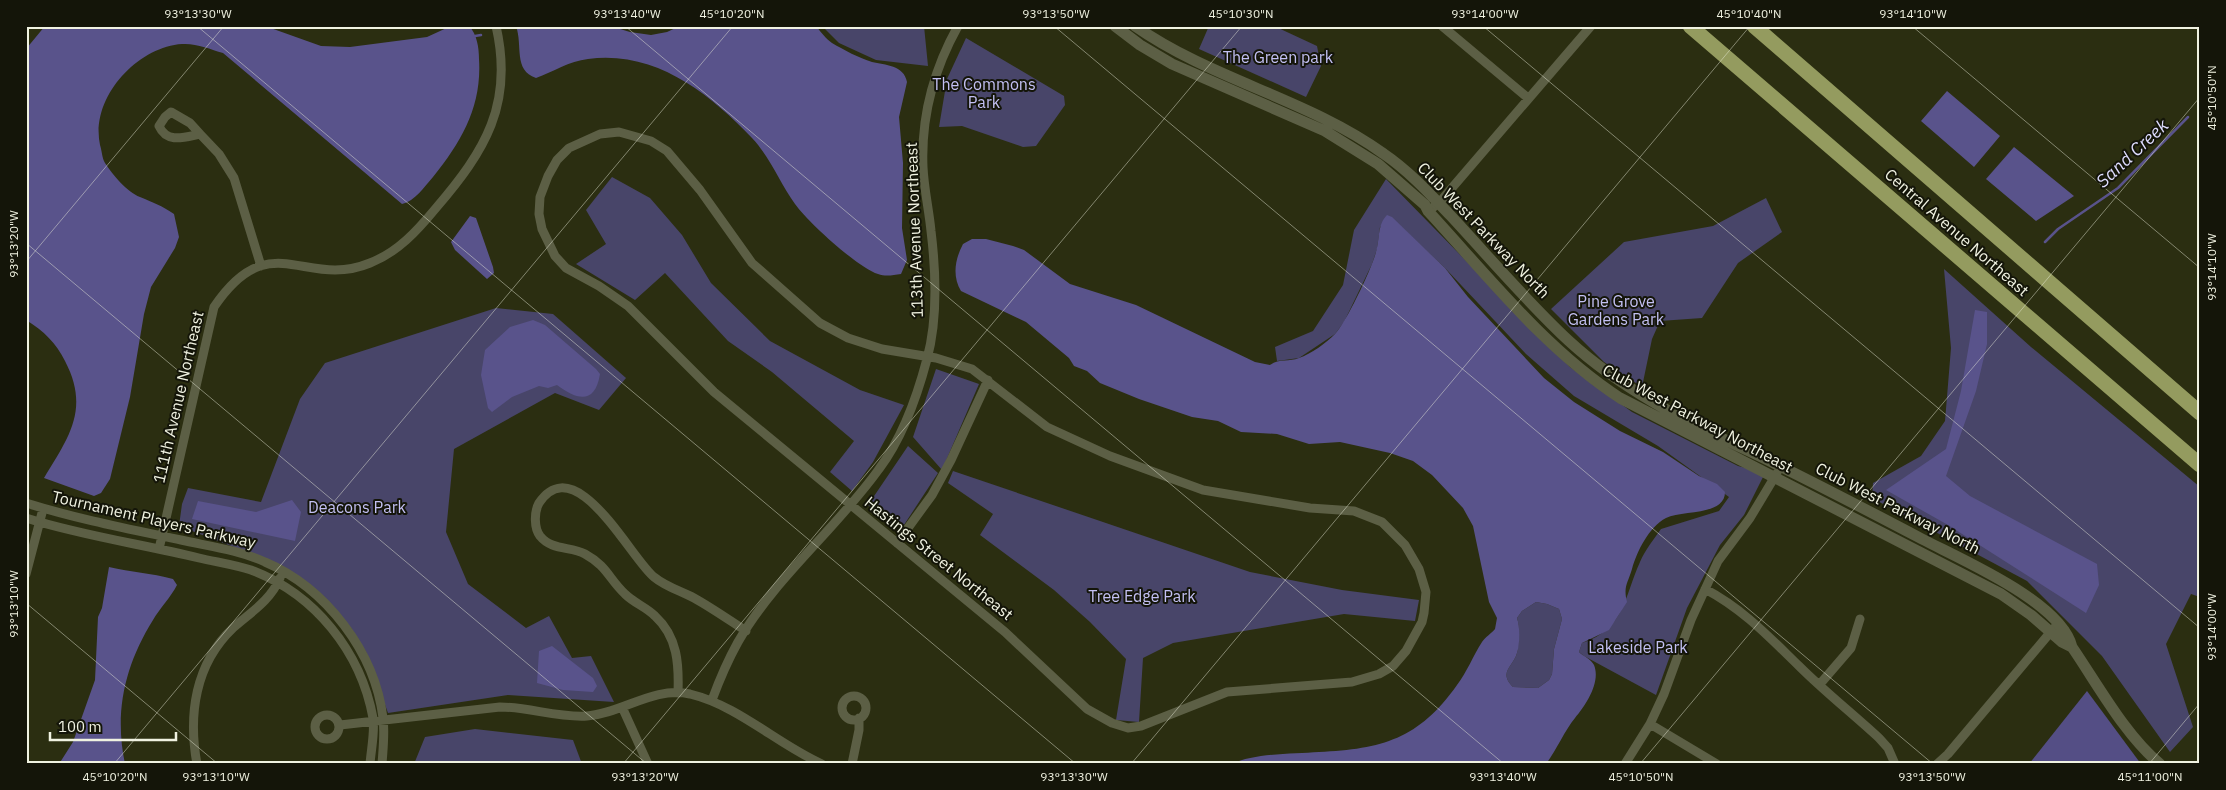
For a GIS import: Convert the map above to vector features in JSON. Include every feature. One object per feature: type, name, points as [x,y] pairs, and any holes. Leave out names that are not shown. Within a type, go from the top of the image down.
[{"type":"highway","name":"Central Avenue Northeast","points":[[1690,26],[2200,465]]},
{"type":"highway","name":"Central Avenue Northeast","points":[[1754,26],[2200,412]]},
{"type":"street","name":"111th Avenue Northeast","points":[[159,549],[214,307],[235,279],[261,266],[278,262],[337,269],[353,268],[369,264],[388,254],[415,234],[467,171],[490,130],[501,91],[500,53],[496,26]]},
{"type":"street","name":"113th Avenue Northeast","points":[[712,700],[738,642],[796,567],[851,505],[880,468],[900,435],[920,384],[933,332],[934,293],[931,233],[923,168],[925,134],[936,74],[958,26]]},
{"type":"street","name":"Club West Parkway Northeast","points":[[1115,26],[1140,45],[1172,64],[1264,102],[1334,136],[1378,164],[1426,205],[1428,211],[1557,350],[1591,379],[1620,398],[2001,594],[2031,615],[2051,634],[2072,647]]},
{"type":"street","name":"Club West Parkway North","points":[[1135,26],[1178,52],[1345,128],[1386,155],[1439,203],[1554,326],[1585,356],[1631,388],[1998,577],[2069,635],[2072,647],[2147,752],[2160,764]]},
{"type":"street","points":[[1442,26],[1528,98]]},
{"type":"street","points":[[1428,211],[1439,203],[1591,26]]},
{"type":"street","name":"Hastings Street Northeast","points":[[928,357],[882,349],[848,338],[820,323],[752,263],[681,166],[667,151],[651,141],[619,132],[600,134],[569,148],[557,160],[548,176],[540,197],[539,214],[544,236],[555,256],[566,268],[599,286],[628,306],[714,392],[1005,632],[1087,709],[1112,724],[1128,728],[1164,718],[1227,692],[1352,682],[1379,674],[1393,666],[1406,651],[1422,622],[1426,592],[1419,569],[1404,545],[1382,522],[1354,511],[1310,508],[1203,490],[1110,456],[1047,427],[988,380]]},
{"type":"street","points":[[200,134],[219,154],[234,178],[261,266]]},
{"type":"street","points":[[897,543],[932,495],[951,460],[988,380],[972,369],[928,357]]},
{"type":"street","points":[[1625,764],[1650,724],[1664,694],[1691,620],[1718,561],[1750,518],[1781,466]]},
{"type":"street","points":[[678,693],[677,654],[667,630],[656,616],[623,592],[606,570],[595,560],[583,553],[553,546],[540,535],[536,515],[537,507],[545,497],[561,489],[580,493],[612,524],[639,563],[656,578],[699,601],[746,631]]},
{"type":"street","name":"Tournament Players Parkway","points":[[26,503],[43,509],[228,550],[264,561],[283,571],[323,602],[347,630],[363,655],[373,678],[384,719],[382,764]]},
{"type":"street","points":[[26,574],[43,509]]},
{"type":"street","name":"Tournament Players Parkway","points":[[26,518],[72,531],[250,570],[278,583],[305,601],[339,637],[359,675],[373,720],[370,764]]},
{"type":"street","points":[[197,764],[192,718],[194,702],[203,672],[224,638],[266,601],[278,583],[283,571]]},
{"type":"street","points":[[1705,589],[1748,616],[1879,738],[1888,748],[1895,764]]},
{"type":"street","points":[[1820,684],[1851,648],[1860,619]]},
{"type":"street","points":[[1937,764],[2051,634],[2056,623]]},
{"type":"street","points":[[340,725],[500,707],[522,707],[585,716],[609,712],[649,696],[678,693],[712,700],[822,764]]},
{"type":"street","points":[[622,707],[648,764]]},
{"type":"street","points":[[852,764],[859,718]]},
{"type":"street","points":[[1650,724],[1702,753],[1716,764]]},
{"type":"green space","points":[[822,26],[924,26],[928,66],[876,60],[839,43]]},
{"type":"green space","name":"The Green park","points":[[1209,26],[1274,26],[1317,46],[1321,66],[1306,97],[1199,49]]},
{"type":"green space","name":"The Commons Park","points":[[966,38],[1064,96],[1065,105],[1036,146],[1023,147],[962,126],[939,127],[947,79]]},
{"type":"green space","points":[[612,177],[650,198],[682,235],[711,283],[770,341],[860,390],[904,405],[873,462],[852,491],[830,472],[854,441],[772,372],[728,341],[665,273],[635,300],[576,264],[606,244],[586,210]]},
{"type":"green space","name":"Lakeside Park","points":[[1386,179],[1570,367],[1632,412],[1738,466],[1765,473],[1744,515],[1720,545],[1687,608],[1656,695],[1584,656],[1579,652],[1582,643],[1596,637],[1615,620],[1626,599],[1642,558],[1661,529],[1719,511],[1729,497],[1658,446],[1574,396],[1526,354],[1445,268],[1392,218],[1380,227],[1377,249],[1372,264],[1344,322],[1335,334],[1299,358],[1277,361],[1275,347],[1313,331],[1343,285],[1354,230]]},
{"type":"green space","name":"Pine Grove Gardens Park","points":[[1766,198],[1782,232],[1738,263],[1702,318],[1660,321],[1652,339],[1642,387],[1604,362],[1551,309],[1624,242],[1713,226]]},
{"type":"green space","points":[[1944,269],[2031,347],[2200,487],[2200,597],[2191,594],[2166,644],[2193,727],[2170,752],[2102,656],[2027,581],[1872,498],[1873,483],[1921,456],[1945,421],[1951,348]]},
{"type":"green space","name":"Deacons Park","points":[[496,308],[553,314],[626,378],[599,410],[555,393],[454,449],[446,532],[468,584],[526,628],[549,616],[572,658],[591,656],[614,702],[508,695],[388,713],[366,652],[351,628],[329,602],[257,556],[179,526],[182,504],[188,488],[261,502],[300,399],[325,363]]},
{"type":"green space","points":[[936,369],[979,384],[942,470],[913,437]]},
{"type":"green space","points":[[908,446],[938,473],[900,531],[868,505]]},
{"type":"green space","name":"Tree Edge Park","points":[[953,471],[1250,572],[1342,590],[1419,600],[1415,621],[1344,614],[1173,643],[1143,658],[1139,722],[1116,720],[1126,659],[1090,622],[1054,590],[980,535],[993,514],[948,483]]},
{"type":"green space","name":"Lakeside Park","points":[[1536,602],[1559,609],[1562,619],[1554,649],[1552,674],[1549,680],[1538,688],[1513,687],[1509,682],[1507,673],[1518,650],[1519,630],[1517,618],[1522,611]]},
{"type":"green space","points":[[475,729],[573,740],[582,764],[414,764],[425,737]]},
{"type":"shaded area","points":[[45,26],[265,26],[321,46],[350,47],[427,37],[451,26],[469,26],[476,37],[479,50],[477,92],[468,122],[461,136],[443,164],[423,189],[411,200],[402,204],[223,53],[192,44],[165,47],[149,54],[120,78],[102,110],[99,127],[100,145],[104,161],[116,178],[135,195],[174,214],[179,237],[175,248],[151,287],[144,314],[130,397],[110,479],[101,493],[94,496],[44,478],[68,436],[76,408],[76,394],[72,378],[58,349],[44,333],[26,320],[26,49]]},
{"type":"shaded area","points":[[516,26],[610,26],[630,32],[651,35],[667,32],[680,26],[816,26],[830,41],[847,51],[872,62],[898,69],[905,76],[907,82],[899,117],[903,163],[902,228],[907,260],[901,274],[889,276],[878,274],[846,254],[801,212],[764,153],[752,138],[718,105],[679,78],[658,68],[636,61],[613,58],[581,60],[536,78],[524,69],[521,63]]},
{"type":"shaded area","points":[[1947,91],[2000,136],[1974,167],[1921,121]]},
{"type":"shaded area","points":[[2014,147],[2074,196],[2036,221],[1986,179]]},
{"type":"shaded area","points":[[1387,215],[1392,217],[1445,268],[1468,297],[1544,378],[1574,402],[1620,431],[1663,452],[1699,476],[1717,484],[1725,492],[1723,500],[1711,509],[1666,518],[1649,533],[1637,555],[1626,585],[1627,602],[1609,630],[1582,643],[1579,652],[1591,661],[1596,672],[1594,686],[1584,707],[1568,728],[1546,764],[1232,764],[1241,760],[1263,756],[1362,748],[1380,744],[1397,738],[1413,729],[1428,718],[1443,703],[1461,680],[1482,642],[1495,629],[1497,618],[1489,602],[1473,526],[1463,508],[1432,475],[1413,461],[1390,453],[1340,442],[1309,444],[1277,434],[1241,432],[1218,421],[1192,417],[1100,383],[1087,371],[1074,366],[1069,358],[1026,322],[961,291],[956,279],[956,262],[963,244],[972,239],[986,239],[1013,246],[1024,250],[1070,284],[1136,305],[1255,362],[1270,365],[1308,354],[1327,341],[1340,328],[1369,270],[1376,252],[1380,228]],"holes":[[[1536,602],[1559,609],[1562,619],[1554,649],[1552,674],[1549,680],[1538,688],[1513,687],[1509,682],[1507,673],[1518,649],[1519,630],[1517,618],[1522,611]]]},
{"type":"shaded area","points":[[470,216],[476,218],[493,267],[494,273],[487,279],[455,250],[451,242]]},
{"type":"shaded area","points":[[1975,310],[1987,312],[1987,344],[1976,391],[1946,476],[1970,496],[2097,564],[2099,585],[2086,613],[1948,525],[1886,490],[1946,449],[1961,391]]},
{"type":"shaded area","points":[[533,320],[545,325],[596,369],[600,374],[598,384],[594,391],[584,397],[571,394],[557,385],[548,388],[539,386],[512,397],[492,412],[488,408],[481,375],[485,350],[510,327]]},
{"type":"shaded area","points":[[292,500],[301,512],[295,541],[192,519],[198,501],[256,512]]},
{"type":"shaded area","points":[[109,567],[173,579],[177,585],[143,637],[135,654],[124,689],[121,726],[125,764],[59,764],[73,742],[95,680],[98,617],[102,608]]},
{"type":"shaded area","points":[[552,646],[593,678],[597,686],[593,692],[563,690],[537,683],[539,651]]},
{"type":"shaded area","points":[[2087,691],[2141,764],[2029,764]]},
{"type":"waterway","points":[[475,36],[481,35]]},
{"type":"waterway","name":"Sand Creek","points":[[2045,242],[2058,229],[2118,188],[2188,117]]}]
